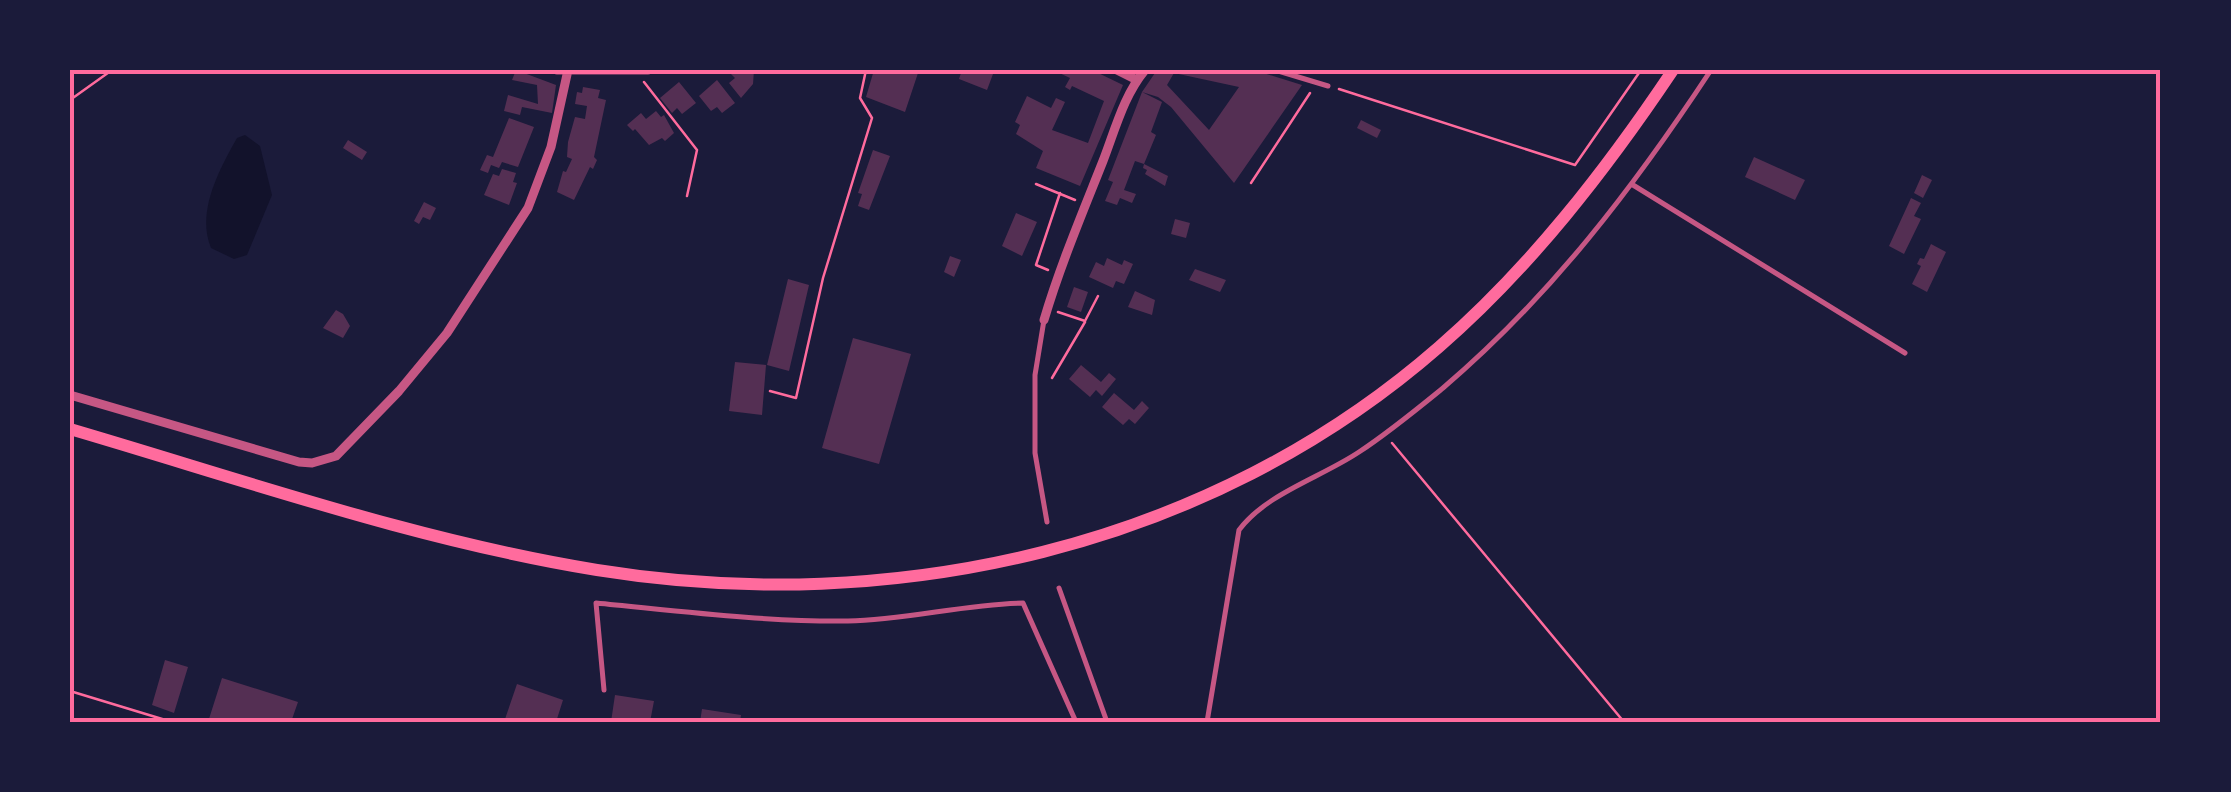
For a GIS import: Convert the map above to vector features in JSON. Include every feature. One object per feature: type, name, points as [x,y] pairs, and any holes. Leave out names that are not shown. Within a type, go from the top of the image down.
[{"type":"main road","points":[[70,429],[424,532],[580,567],[660,579],[753,585],[896,579],[1038,556],[1140,522],[1231,483],[1318,435],[1400,378],[1463,324],[1531,255],[1607,164],[1673,70]]},
{"type":"street","points":[[70,395],[299,462],[312,464],[336,456],[427,359],[528,208],[551,147],[564,70],[644,71]]},
{"type":"street","points":[[1117,70],[1137,80]]},
{"type":"street","points":[[1044,320],[1085,204],[1137,80],[1145,70]]},
{"type":"lane","points":[[1275,70],[1328,86]]},
{"type":"lane","points":[[1207,722],[1238,530],[1261,508],[1384,434],[1443,388],[1530,308],[1633,185],[1711,70]]},
{"type":"lane","points":[[1633,185],[1905,353]]},
{"type":"lane","points":[[1044,320],[1035,376],[1035,453],[1047,522]]},
{"type":"lane","points":[[1058,588],[1108,722]]},
{"type":"lane","points":[[604,690],[596,603],[849,621],[920,616],[986,604],[1023,604],[1076,722]]},
{"type":"path","points":[[70,100],[112,70]]},
{"type":"path","points":[[770,392],[796,398],[823,278],[872,118],[860,98],[866,70]]},
{"type":"path","points":[[1328,86],[1575,165],[1641,70]]},
{"type":"path","points":[[644,71],[642,79],[697,150],[686,196]]},
{"type":"path","points":[[1251,184],[1317,82]]},
{"type":"path","points":[[1036,184],[1085,204]]},
{"type":"path","points":[[1058,274],[1036,265],[1060,194]]},
{"type":"path","points":[[1052,378],[1098,296]]},
{"type":"path","points":[[1047,309],[1085,321]]},
{"type":"path","points":[[1384,434],[1624,722]]},
{"type":"path","points":[[70,692],[172,722]]},
{"type":"shaded area","points":[[245,135],[260,146],[272,195],[247,255],[234,259],[211,248],[206,220],[217,177],[237,138]]},
{"type":"building","points":[[516,70],[556,85],[552,113],[522,107],[520,115],[504,111],[508,95],[538,104],[537,85],[512,80]]},
{"type":"building","points":[[754,70],[753,84],[741,98],[729,83],[735,78],[730,73]]},
{"type":"building","points":[[874,70],[919,70],[905,112],[866,97]]},
{"type":"building","points":[[962,70],[993,74],[987,90],[959,79]]},
{"type":"building","points":[[1053,70],[1092,70],[1123,85],[1080,186],[1036,168],[1043,151],[1016,134],[1020,125],[1015,122],[1027,96],[1051,108],[1056,98],[1065,102],[1052,130],[1088,143],[1104,101],[1072,86],[1070,90],[1065,87],[1070,78]]},
{"type":"building","points":[[1157,70],[1254,70],[1302,85],[1234,183],[1171,107],[1142,92]],"holes":[[[1174,73],[1239,87],[1209,130],[1167,85]]]},
{"type":"building","points":[[717,80],[735,103],[722,113],[717,107],[711,111],[699,96]]},
{"type":"building","points":[[679,82],[696,103],[682,114],[677,108],[672,113],[660,98]]},
{"type":"building","points":[[583,87],[600,90],[598,98],[606,100],[594,157],[597,160],[574,200],[557,192],[563,171],[572,159],[567,157],[568,142],[575,117],[585,119],[587,106],[575,104],[577,92],[582,93]]},
{"type":"building","points":[[1142,92],[1162,102],[1151,132],[1156,135],[1144,164],[1135,161],[1124,190],[1136,194],[1132,203],[1120,198],[1117,205],[1105,201],[1113,182],[1108,180]]},
{"type":"building","points":[[656,111],[661,117],[664,115],[674,133],[665,141],[662,138],[649,145],[627,125],[641,113],[646,119]]},
{"type":"building","points":[[509,118],[534,127],[518,167],[502,162],[499,168],[491,165],[488,173],[480,170],[487,155],[493,157]]},
{"type":"building","points":[[1361,120],[1381,130],[1377,138],[1357,128]]},
{"type":"building","points":[[348,140],[367,152],[362,160],[343,148]]},
{"type":"building","points":[[873,150],[890,156],[869,210],[858,206],[862,194],[858,193]]},
{"type":"building","points":[[1754,157],[1805,180],[1795,200],[1745,177]]},
{"type":"building","points":[[1144,164],[1168,176],[1165,186],[1145,174],[1147,170]]},
{"type":"building","points":[[502,169],[516,173],[513,182],[517,183],[509,205],[484,195],[493,174],[499,176]]},
{"type":"building","points":[[1922,175],[1932,180],[1923,198],[1914,193]]},
{"type":"building","points":[[1911,198],[1921,203],[1914,216],[1921,219],[1904,254],[1889,246]]},
{"type":"building","points":[[424,202],[436,208],[430,220],[423,217],[419,224],[414,221]]},
{"type":"building","points":[[1016,213],[1037,222],[1022,256],[1002,246]]},
{"type":"building","points":[[1175,219],[1190,223],[1186,238],[1171,234]]},
{"type":"building","points":[[1931,244],[1946,252],[1927,292],[1912,284],[1921,266],[1917,264]]},
{"type":"building","points":[[950,256],[961,260],[954,277],[944,272]]},
{"type":"building","points":[[1107,258],[1122,265],[1124,260],[1133,264],[1124,284],[1116,281],[1113,288],[1089,277],[1096,262],[1104,266]]},
{"type":"building","points":[[1195,269],[1226,280],[1220,292],[1189,280]]},
{"type":"building","points":[[788,279],[809,285],[789,371],[767,365]]},
{"type":"building","points":[[1074,287],[1088,292],[1081,312],[1067,307]]},
{"type":"building","points":[[1135,291],[1155,300],[1152,315],[1128,307]]},
{"type":"building","points":[[336,310],[350,326],[343,338],[323,328]]},
{"type":"building","points":[[853,338],[911,354],[879,464],[822,448]]},
{"type":"building","points":[[735,362],[766,365],[762,415],[729,411]]},
{"type":"building","points":[[1081,365],[1101,382],[1109,373],[1116,379],[1102,396],[1096,390],[1090,397],[1069,379]]},
{"type":"building","points":[[1114,393],[1134,410],[1142,401],[1149,408],[1135,424],[1129,419],[1123,425],[1102,407]]},
{"type":"building","points":[[165,660],[188,667],[174,713],[152,705]]},
{"type":"building","points":[[222,678],[298,702],[291,722],[208,722]]},
{"type":"building","points":[[517,684],[563,700],[556,722],[504,722]]},
{"type":"building","points":[[615,695],[654,701],[650,722],[611,722]]},
{"type":"building","points":[[702,709],[741,715],[740,722],[700,722]]}]
